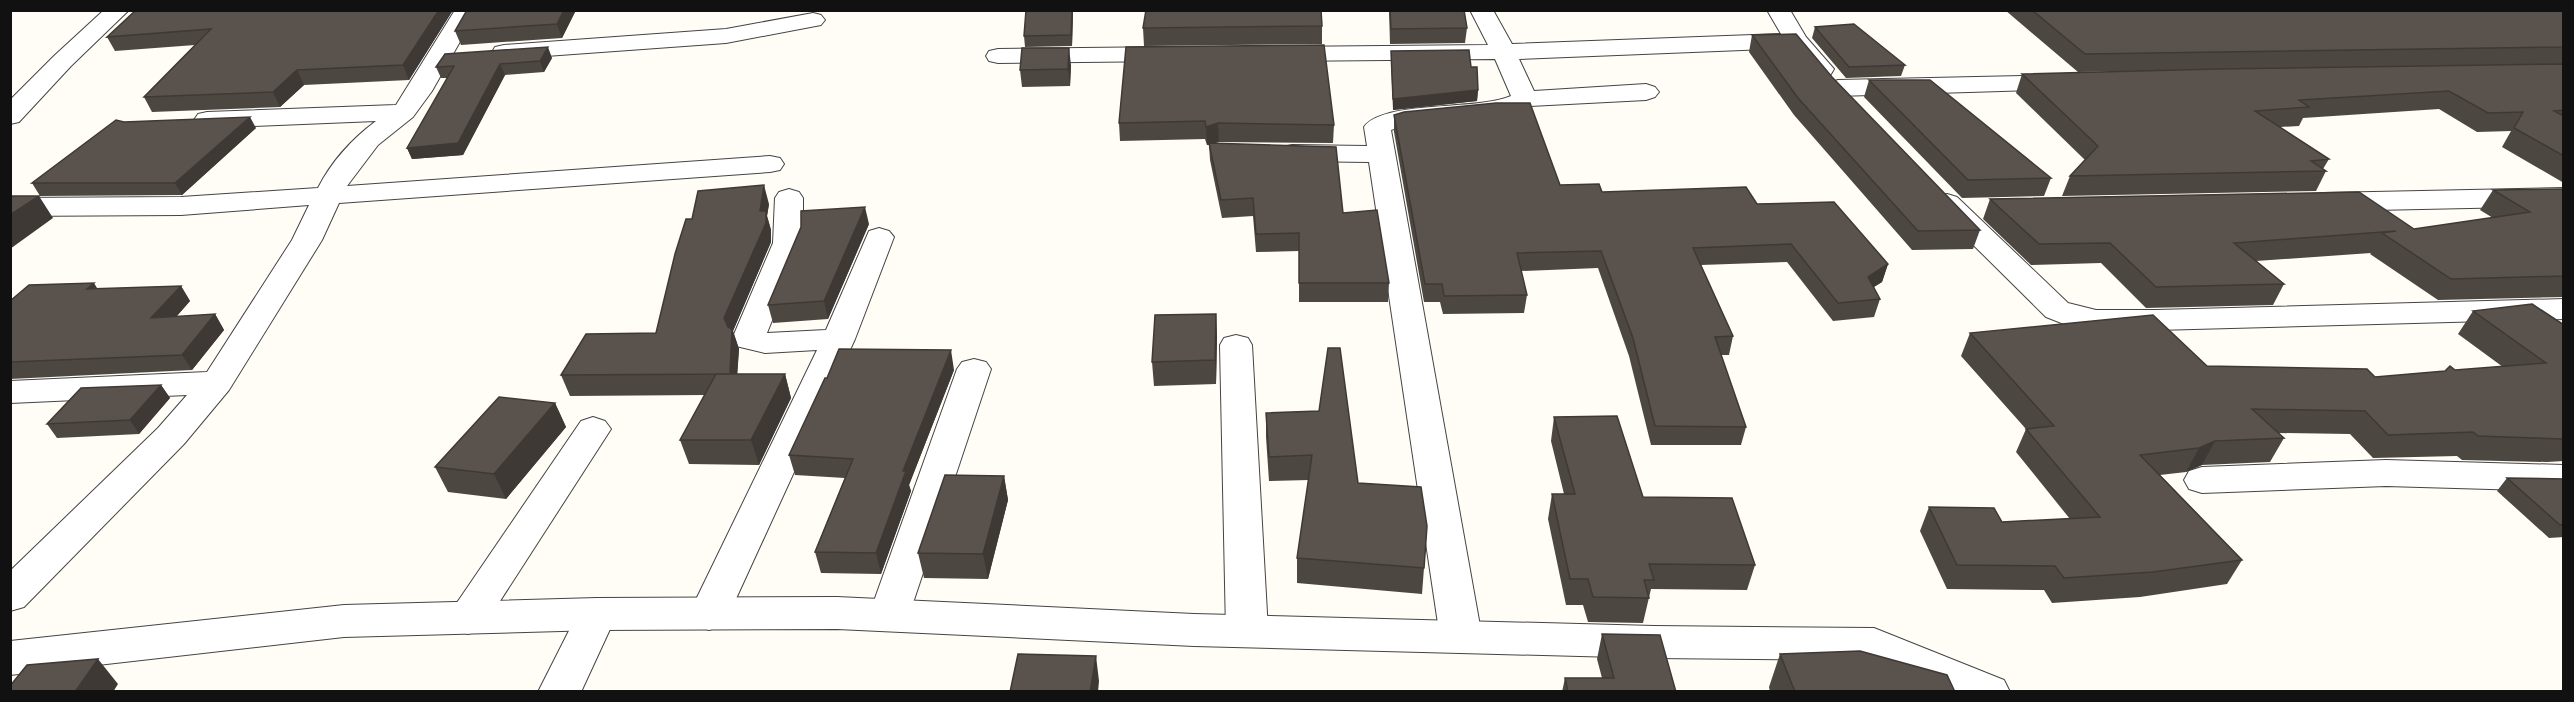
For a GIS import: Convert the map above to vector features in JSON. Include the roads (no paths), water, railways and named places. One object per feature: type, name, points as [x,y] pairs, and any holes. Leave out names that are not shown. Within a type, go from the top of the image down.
[{"type":"street","points":[[10,116],[74,48],[118,10]]},
{"type":"street","points":[[10,596],[171,436],[217,382],[307,240],[338,176],[369,139],[404,112],[463,54],[467,10]]},
{"type":"street","points":[[1481,10],[1504,52],[1525,99]]},
{"type":"street","points":[[1778,10],[1797,41],[1860,111]]},
{"type":"street","points":[[463,54],[726,36],[813,20]]},
{"type":"street","points":[[1257,54],[1504,52],[1797,41]]},
{"type":"street","points":[[998,56],[1198,54]]},
{"type":"street","points":[[1838,88],[2089,81]]},
{"type":"street","points":[[1461,637],[1377,127],[1385,122],[1492,112],[1511,107],[1525,99],[1646,92]]},
{"type":"street","points":[[178,121],[404,112]]},
{"type":"street","points":[[1265,153],[1381,154]]},
{"type":"street","points":[[10,207],[181,207],[770,164]]},
{"type":"street","points":[[1928,184],[2057,310],[2075,317],[2096,320],[2167,320],[2564,309]]},
{"type":"street","points":[[2296,202],[2564,197]]},
{"type":"street","points":[[789,198],[788,243],[748,339],[765,343],[838,339]]},
{"type":"street","points":[[1952,208],[1987,208]]},
{"type":"street","points":[[709,614],[838,339],[879,237]]},
{"type":"street","points":[[1236,345],[1247,631]]},
{"type":"street","points":[[889,615],[974,369]]},
{"type":"street","points":[[10,392],[217,382]]},
{"type":"street","points":[[468,618],[593,429]]},
{"type":"street","points":[[2202,480],[2386,473],[2564,478]]},
{"type":"street","points":[[10,658],[344,621],[597,614],[889,615],[1247,631],[1654,642],[1874,644],[1989,692]]},
{"type":"street","points":[[559,692],[597,614]]}]
